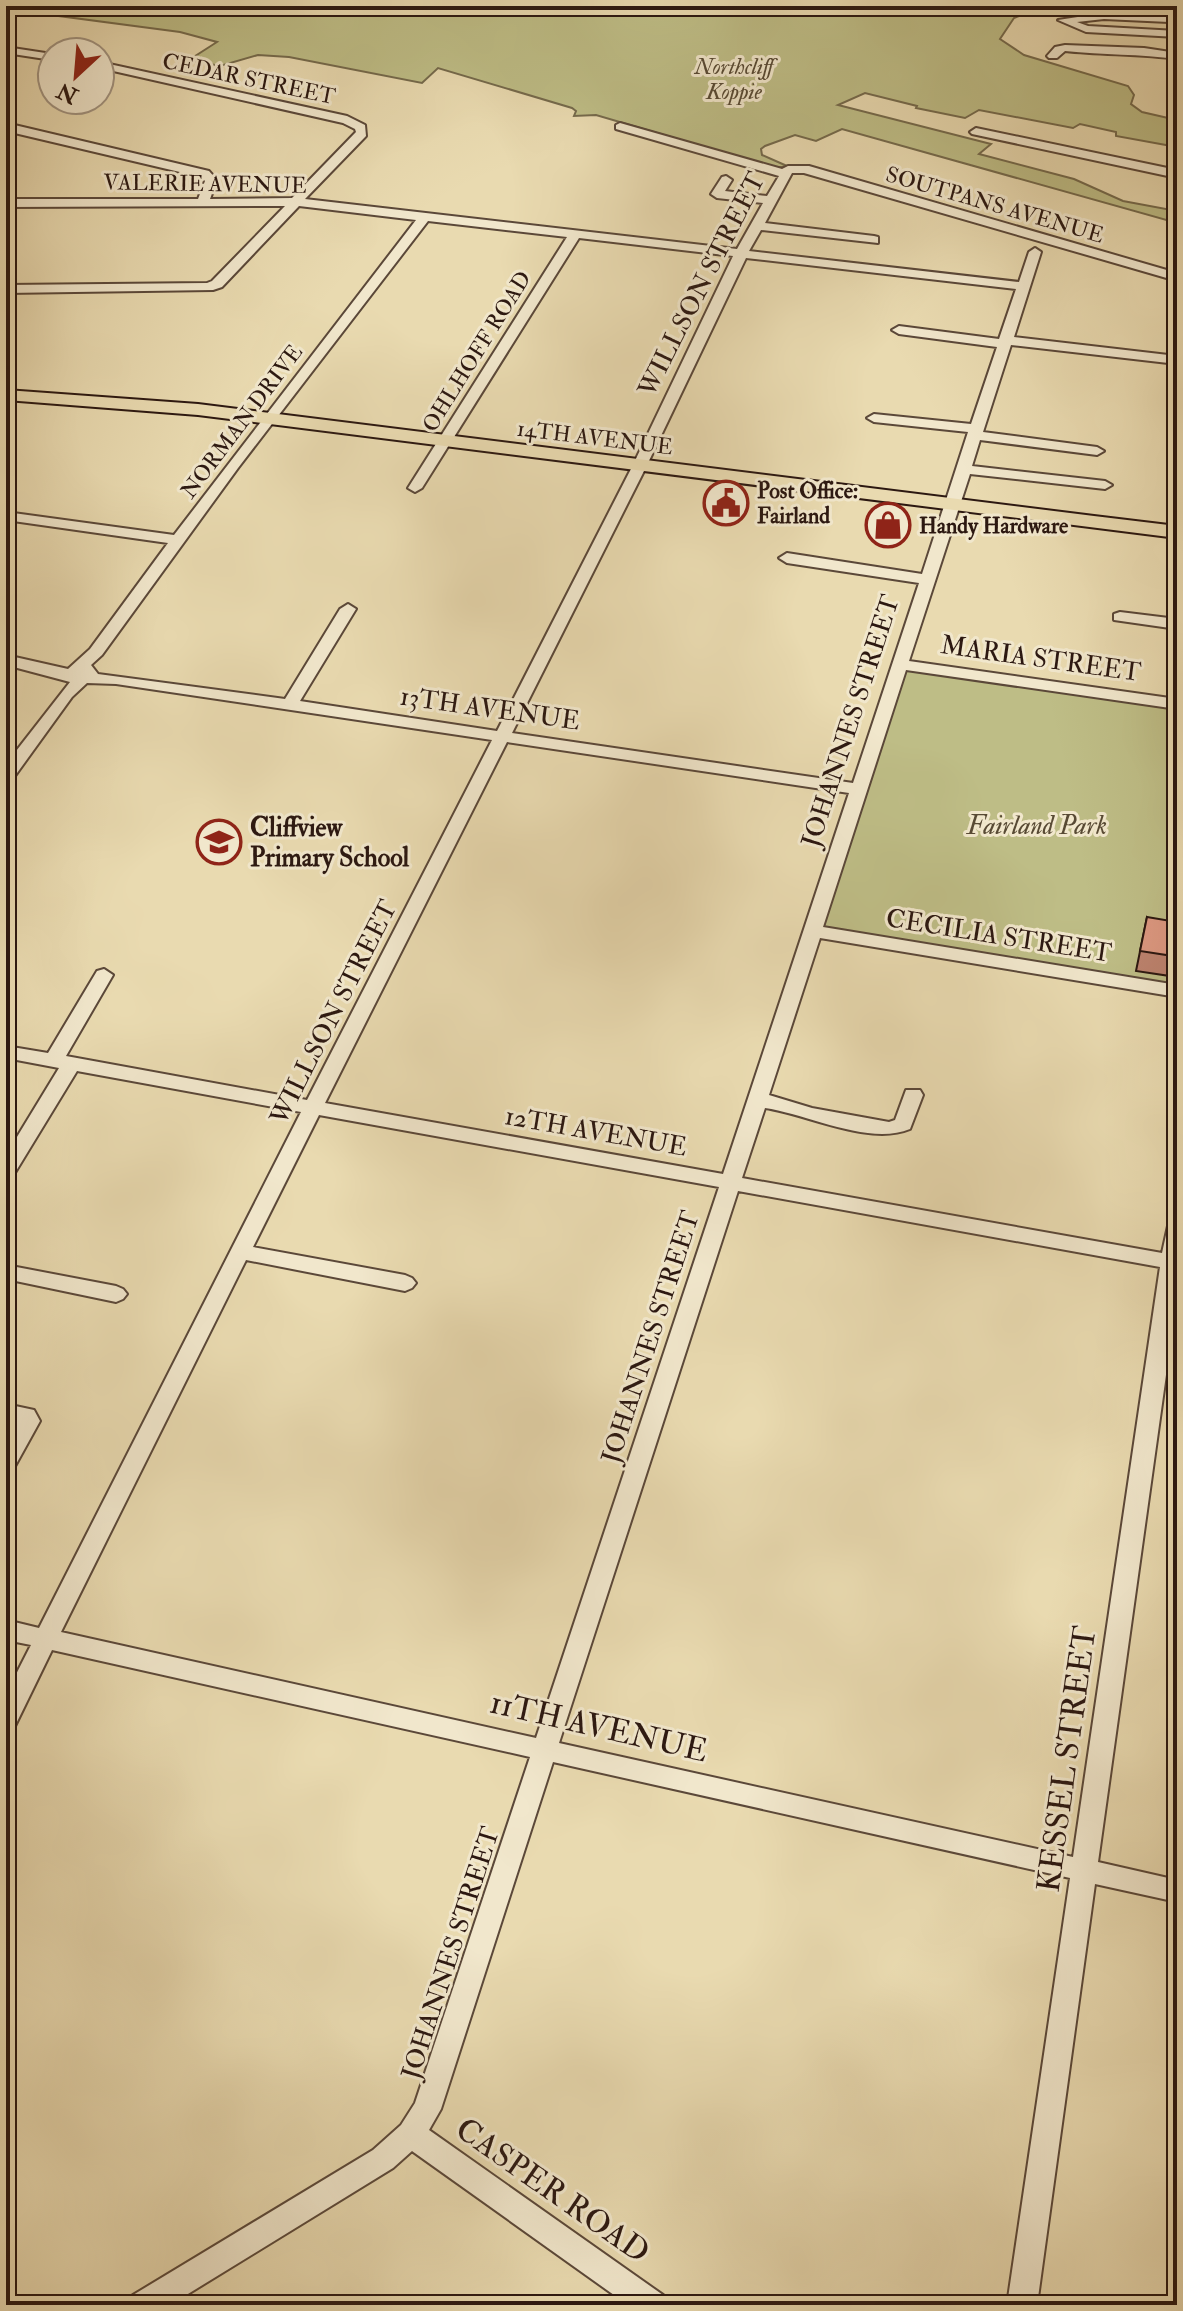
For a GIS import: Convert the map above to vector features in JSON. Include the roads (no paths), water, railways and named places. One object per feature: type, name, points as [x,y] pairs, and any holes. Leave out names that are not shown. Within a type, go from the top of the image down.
[{"type":"main road","name":"14TH AVENUE","points":[[6,395],[116,401],[1177,532]]},
{"type":"street","points":[[1158,6],[1174,27]]},
{"type":"street","points":[[1104,16],[1174,27],[1086,29],[1063,20],[1104,16]]},
{"type":"street","points":[[1053,56],[1059,49],[1066,48],[1101,52],[1144,51],[1177,56]]},
{"type":"street","points":[[6,50],[36,55]]},
{"type":"street","name":"CEDAR STREET","points":[[116,69],[347,120],[361,127],[362,133],[349,149],[297,202]]},
{"type":"street","points":[[6,127],[205,174],[211,180],[203,202]]},
{"type":"street","name":"SOUTPANS AVENUE","points":[[620,127],[794,171],[1177,277]]},
{"type":"street","points":[[976,132],[1177,174]]},
{"type":"street","name":"WILLSON STREET","points":[[6,1719],[639,467],[741,254],[772,200],[794,171]]},
{"type":"street","points":[[709,208],[726,180]]},
{"type":"street","points":[[717,194],[772,200]]},
{"type":"street","points":[[6,289],[213,286],[297,202]]},
{"type":"street","name":"VALERIE AVENUE","points":[[6,203],[297,202],[1023,286]]},
{"type":"street","name":"NORMAN DRIVE","points":[[6,776],[268,420],[424,218]]},
{"type":"street","points":[[757,226],[874,240]]},
{"type":"street","name":"OHLHOFF ROAD","points":[[415,488],[574,236]]},
{"type":"street","name":"JOHANNES STREET","points":[[143,2305],[374,2165],[411,2134],[433,2095],[857,789],[1035,252]]},
{"type":"street","points":[[899,330],[1177,360]]},
{"type":"street","points":[[874,418],[1097,451]]},
{"type":"street","points":[[962,469],[1105,485]]},
{"type":"street","points":[[6,516],[179,540]]},
{"type":"street","points":[[787,558],[926,579]]},
{"type":"street","points":[[290,705],[348,609]]},
{"type":"street","points":[[1120,617],[1177,624]]},
{"type":"street","name":"13TH AVENUE","points":[[6,660],[857,789]]},
{"type":"street","name":"MARIA STREET","points":[[898,664],[1177,704]]},
{"type":"street","name":"CECILIA STREET","points":[[812,931],[1177,991]]},
{"type":"street","points":[[6,1171],[104,975]]},
{"type":"street","name":"12TH AVENUE","points":[[6,1052],[1174,1262]]},
{"type":"street","points":[[756,1100],[782,1104],[809,1114],[891,1129],[903,1124],[913,1095]]},
{"type":"street","name":"KESSEL STREET","points":[[1022,2305],[1174,1262],[1177,1222]]},
{"type":"street","points":[[240,1252],[405,1283]]},
{"type":"street","points":[[6,1272],[116,1294]]},
{"type":"street","points":[[6,1412],[26,1416],[29,1421],[6,1462]]},
{"type":"street","name":"11TH AVENUE","points":[[6,1630],[1177,1891]]},
{"type":"street","name":"CASPER ROAD","points":[[411,2134],[653,2305]]},
{"type":"place","name":"Post Office: Fairland","points":[[726,503]]},
{"type":"place","name":"Handy Hardware","points":[[888,525]]},
{"type":"place","name":"Cliffview Primary School","points":[[219,842]]},
{"type":"park label","name":"Northcliff Koppie","points":[[734,78]]},
{"type":"park label","name":"Fairland Park","points":[[1037,825]]}]
